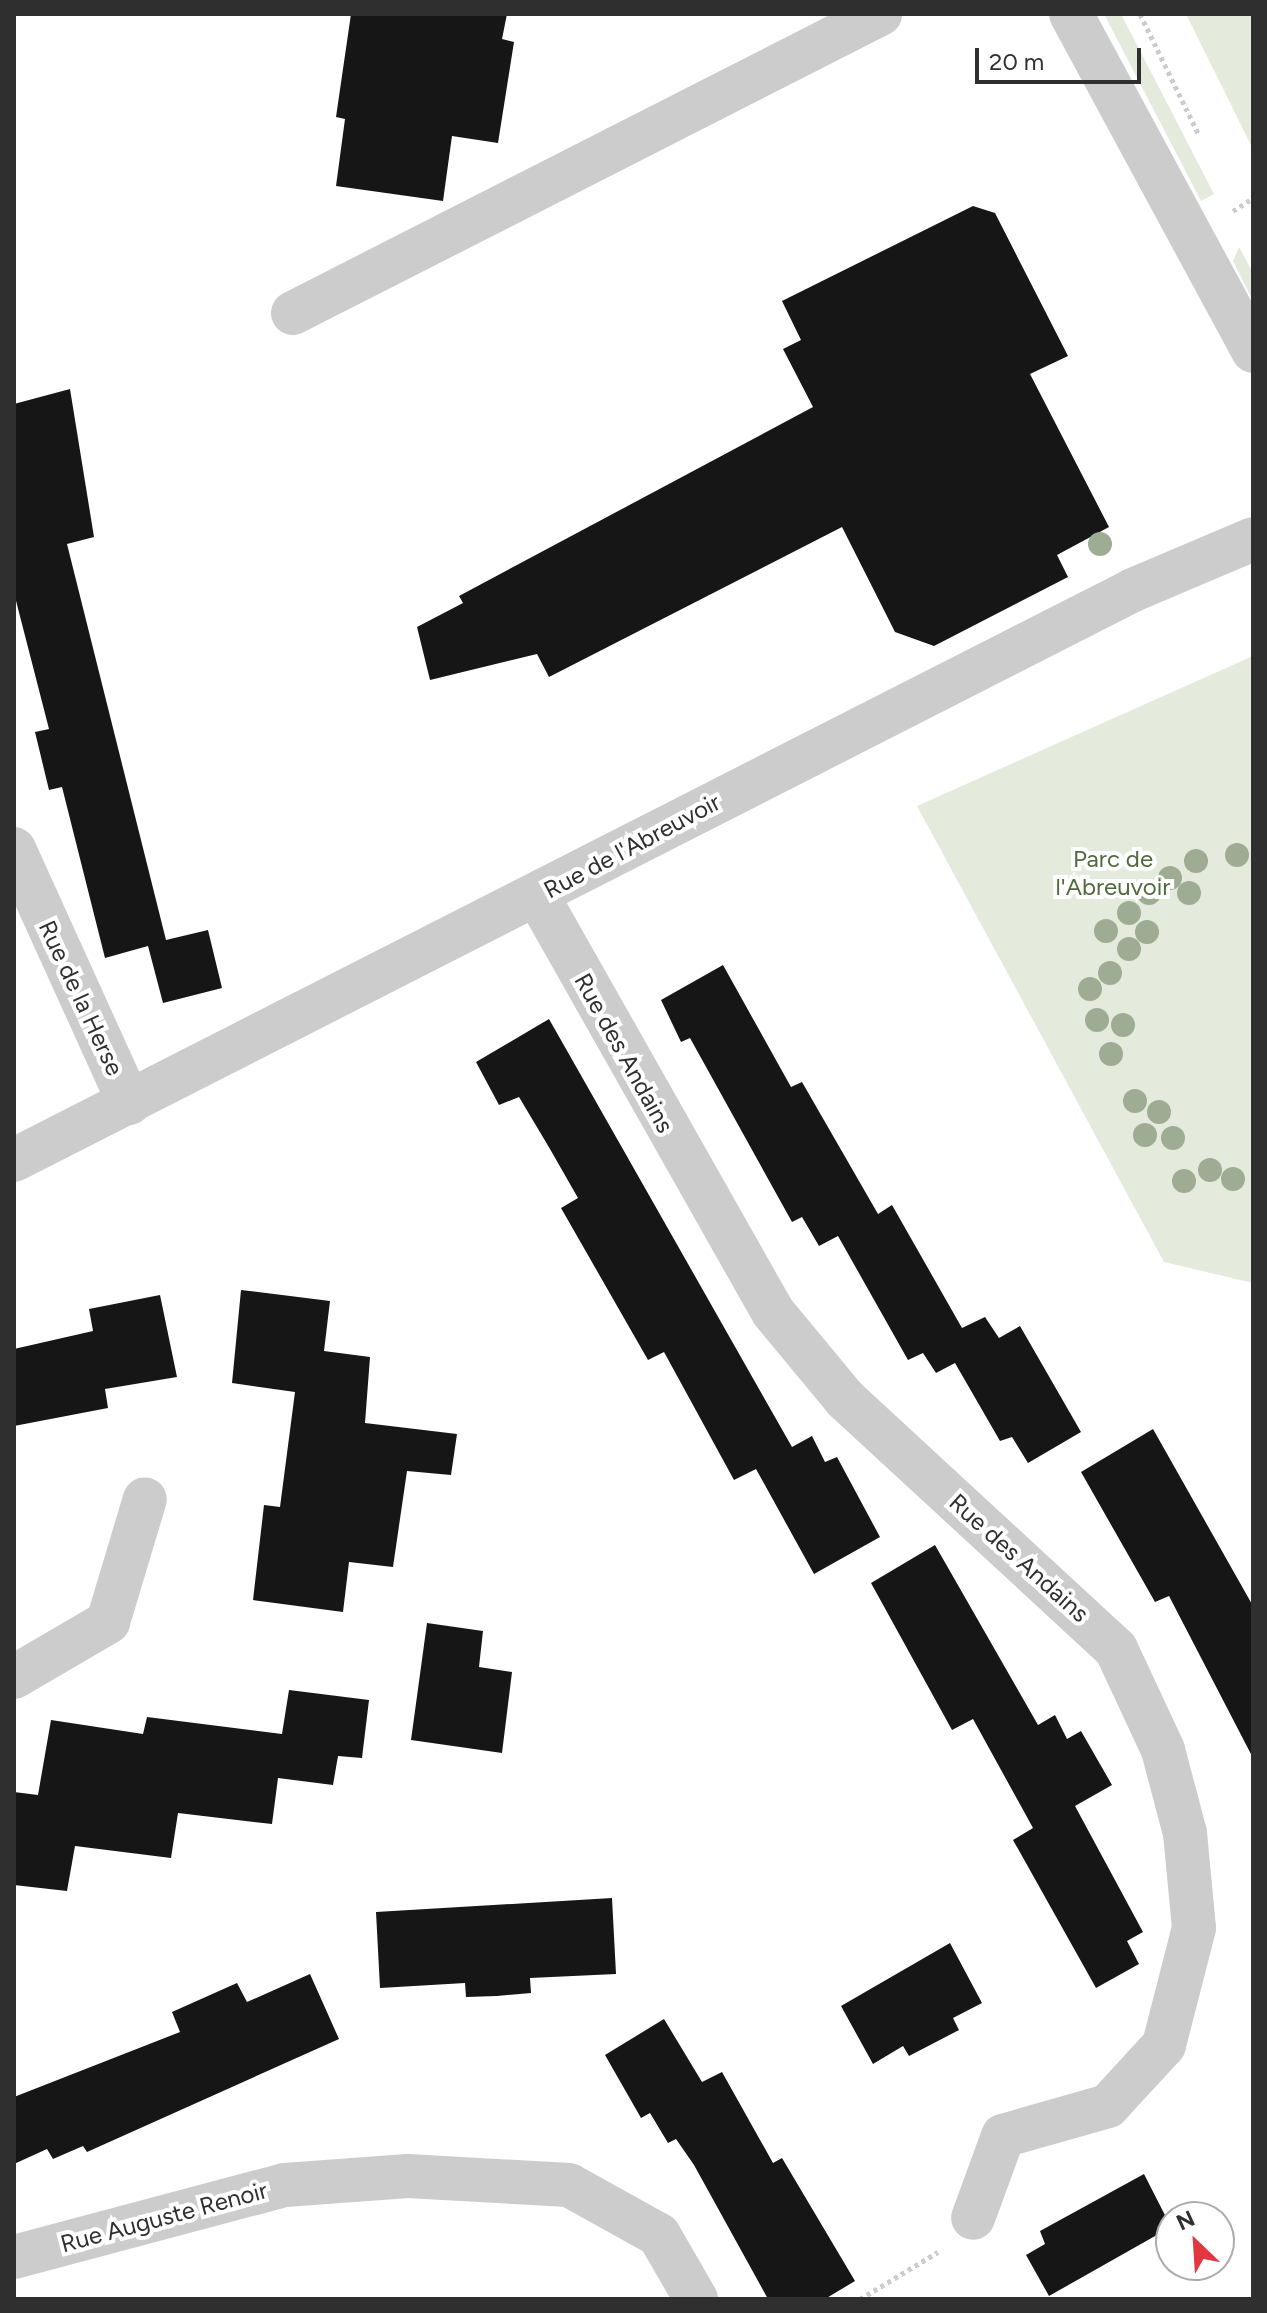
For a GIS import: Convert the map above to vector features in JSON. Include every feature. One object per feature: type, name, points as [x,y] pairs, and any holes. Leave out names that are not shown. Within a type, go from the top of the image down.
[{"type":"street","points":[[293,313],[880,14]]},
{"type":"street","points":[[1071,14],[1253,351]]},
{"type":"street","name":"Rue de l'Abreuvoir","points":[[14,1160],[1133,590],[1253,539]]},
{"type":"street","name":"Rue de la Herse","points":[[14,849],[129,1103]]},
{"type":"street","name":"Rue des Andains","points":[[537,895],[773,1312],[845,1399],[1108,1640],[1129,1667],[1163,1750],[1185,1833],[1194,1928],[1164,2045],[1108,2106],[1003,2136],[973,2218]]},
{"type":"street","points":[[14,1677],[108,1622],[145,1499]]},
{"type":"street","name":"Rue Auguste Renoir","points":[[14,2257],[285,2185],[408,2176],[569,2185],[659,2235],[696,2299]]},
{"type":"path","points":[[1140,14],[1201,139]]},
{"type":"path","points":[[1228,195],[1241,221]]},
{"type":"path","points":[[860,2299],[954,2242],[973,2218]]},
{"type":"green space","points":[[1104,14],[1121,14],[1214,194],[1201,201]]},
{"type":"green space","points":[[1186,14],[1253,14],[1253,149]]},
{"type":"green space","points":[[1239,247],[1253,273],[1253,301],[1233,261]]},
{"type":"green space","name":"Parc de l'Abreuvoir","points":[[1253,656],[1253,1283],[1164,1262],[917,806]]},
{"type":"building","points":[[351,14],[507,14],[502,39],[514,42],[498,143],[452,136],[443,201],[336,186],[345,119],[336,117]]},
{"type":"building","points":[[973,206],[995,213],[1068,356],[1030,374],[1109,527],[1057,555],[1068,577],[934,646],[895,632],[842,527],[549,677],[537,654],[430,680],[417,627],[463,603],[459,596],[813,407],[783,349],[801,340],[782,301]]},
{"type":"building","points":[[70,389],[94,537],[67,544],[166,940],[208,930],[222,988],[163,1003],[148,946],[105,958],[62,787],[49,790],[35,732],[49,729],[14,593],[14,404]]},
{"type":"building","points":[[723,965],[791,1087],[802,1082],[878,1214],[892,1205],[962,1328],[985,1317],[999,1338],[1020,1326],[1081,1432],[1028,1463],[1012,1437],[1000,1441],[955,1363],[936,1373],[923,1353],[908,1360],[838,1236],[819,1246],[802,1217],[792,1222],[690,1038],[681,1042],[661,1000]]},
{"type":"building","points":[[549,1019],[792,1447],[812,1436],[825,1462],[837,1457],[880,1537],[814,1574],[756,1469],[734,1480],[664,1352],[648,1360],[561,1208],[578,1198],[550,1149],[519,1097],[499,1105],[476,1062]]},
{"type":"building","points":[[241,1290],[330,1301],[324,1351],[370,1357],[365,1423],[457,1434],[451,1475],[407,1471],[393,1567],[349,1562],[343,1612],[253,1600],[264,1505],[280,1507],[295,1392],[232,1383]]},
{"type":"building","points":[[160,1295],[177,1377],[105,1389],[108,1408],[14,1426],[14,1349],[93,1331],[89,1309]]},
{"type":"building","points":[[1153,1429],[1253,1606],[1253,1758],[1169,1596],[1155,1602],[1081,1472]]},
{"type":"building","points":[[935,1545],[1038,1725],[1055,1715],[1067,1739],[1081,1731],[1112,1785],[1075,1806],[1143,1932],[1127,1941],[1139,1964],[1096,1988],[1013,1840],[1033,1828],[973,1719],[952,1730],[871,1583]]},
{"type":"building","points":[[427,1623],[483,1631],[479,1667],[512,1672],[502,1753],[411,1740]]},
{"type":"building","points":[[289,1690],[369,1700],[362,1758],[338,1756],[333,1785],[278,1778],[272,1824],[178,1813],[171,1858],[75,1846],[67,1891],[14,1885],[14,1792],[38,1795],[51,1720],[143,1734],[147,1717],[282,1734]]},
{"type":"building","points":[[612,1898],[616,1974],[530,1978],[531,1993],[497,1996],[466,1997],[465,1983],[380,1988],[376,1912]]},
{"type":"building","points":[[950,1943],[982,2003],[953,2018],[959,2030],[909,2056],[903,2046],[873,2064],[841,2006]]},
{"type":"building","points":[[310,1974],[339,2039],[87,2152],[83,2146],[53,2159],[47,2149],[14,2164],[14,2097],[180,2032],[172,2012],[237,1983],[247,2002]]},
{"type":"building","points":[[664,2019],[702,2082],[722,2072],[773,2163],[782,2158],[855,2281],[825,2299],[768,2299],[694,2165],[676,2139],[668,2143],[650,2113],[641,2118],[605,2055]]},
{"type":"building","points":[[1144,2174],[1158,2201],[1155,2201],[1155,2236],[1049,2296],[1026,2255],[1045,2244],[1040,2231]]}]
